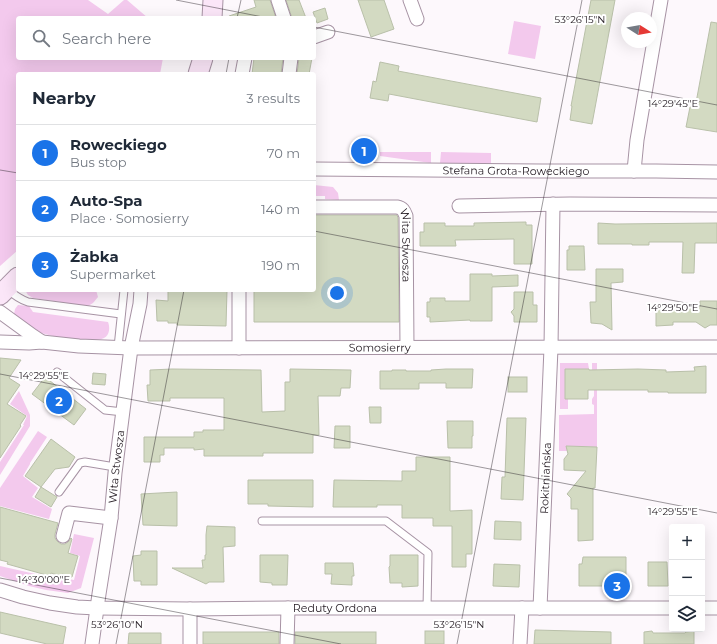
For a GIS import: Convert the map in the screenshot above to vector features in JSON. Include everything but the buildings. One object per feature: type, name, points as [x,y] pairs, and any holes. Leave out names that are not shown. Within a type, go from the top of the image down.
[{"type":"street","points":[[212,16],[213,0]]},
{"type":"street","points":[[278,0],[283,16]]},
{"type":"street","points":[[410,0],[417,19]]},
{"type":"street","points":[[634,171],[637,140],[661,0]]},
{"type":"street","points":[[316,35],[328,32]]},
{"type":"street","points":[[199,72],[203,60]]},
{"type":"street","points":[[242,72],[245,60]]},
{"type":"street","points":[[289,72],[291,60]]},
{"type":"street","name":"Stefana Grota-Roweckiego","points":[[316,169],[717,172]]},
{"type":"street","points":[[551,348],[553,204]]},
{"type":"street","points":[[459,206],[553,204],[717,205]]},
{"type":"street","name":"Wita Stwosza","points":[[316,207],[400,207],[404,211],[406,216],[407,347]]},
{"type":"street","name":"Wita Stwosza","points":[[92,644],[111,518],[122,412],[125,348],[140,304],[141,292]]},
{"type":"street","points":[[239,292],[240,348]]},
{"type":"street","name":"Somosierry","points":[[0,312],[42,342]]},
{"type":"street","name":"Somosierry","points":[[0,342],[42,342],[79,346],[125,348],[717,347]]},
{"type":"street","name":"Rokitniańska","points":[[540,608],[551,348]]},
{"type":"street","points":[[63,536],[65,512],[111,518]]},
{"type":"street","name":"Reduty Ordona","points":[[0,590],[50,603],[97,608],[669,608]]},
{"type":"street","points":[[287,644],[288,608]]},
{"type":"street","points":[[520,644],[522,608]]},
{"type":"street","points":[[705,608],[717,608]]},
{"type":"street","points":[[190,609],[190,644]]},
{"type":"lane","points":[[8,287],[13,295],[28,302],[122,314]]},
{"type":"lane","points":[[124,292],[122,314],[125,348]]},
{"type":"lane","points":[[57,372],[105,410],[122,412]]},
{"type":"lane","points":[[59,492],[80,463],[85,462],[115,468]]},
{"type":"lane","points":[[262,521],[386,521],[428,553],[427,608]]},
{"type":"shaded area","points":[[0,0],[88,0],[108,14],[124,0],[127,0],[146,16],[16,16],[16,60],[163,60],[160,72],[16,72],[16,252],[0,266]]},
{"type":"shaded area","points":[[514,21],[541,26],[535,59],[508,54]]},
{"type":"shaded area","points":[[380,152],[431,152],[431,163],[380,156]]},
{"type":"shaded area","points":[[441,152],[491,153],[491,163],[440,163]]},
{"type":"shaded area","points":[[316,185],[333,187],[338,193],[339,200],[325,199],[325,196],[316,196]]},
{"type":"shaded area","points":[[26,292],[97,292],[98,297],[88,306],[33,298]]},
{"type":"shaded area","points":[[18,305],[29,306],[33,312],[108,322],[108,333],[106,337],[99,340],[62,338],[45,334],[29,326],[14,314]]},
{"type":"shaded area","points":[[560,363],[588,363],[589,369],[565,369],[565,399],[568,399],[568,409],[560,409]]},
{"type":"shaded area","points":[[592,363],[597,363],[597,447],[567,446],[567,451],[559,451],[559,415],[594,414],[594,405],[592,404],[592,399],[594,396],[594,383]]},
{"type":"shaded area","points":[[19,391],[30,415],[30,426],[0,475],[0,462],[24,425],[27,416],[10,404]]},
{"type":"shaded area","points":[[38,431],[47,437],[23,476],[38,488],[32,497],[52,509],[49,519],[0,506],[0,488]]},
{"type":"shaded area","points":[[74,534],[94,538],[81,588],[68,593],[46,590],[0,576],[0,566],[62,580],[63,578],[74,580],[80,556],[70,553]]},
{"type":"place","name":"Roweckiego","points":[[364,151]]},
{"type":"place","name":"Auto-Spa","points":[[59,401]]},
{"type":"place","name":"Żabka","points":[[617,586]]}]
